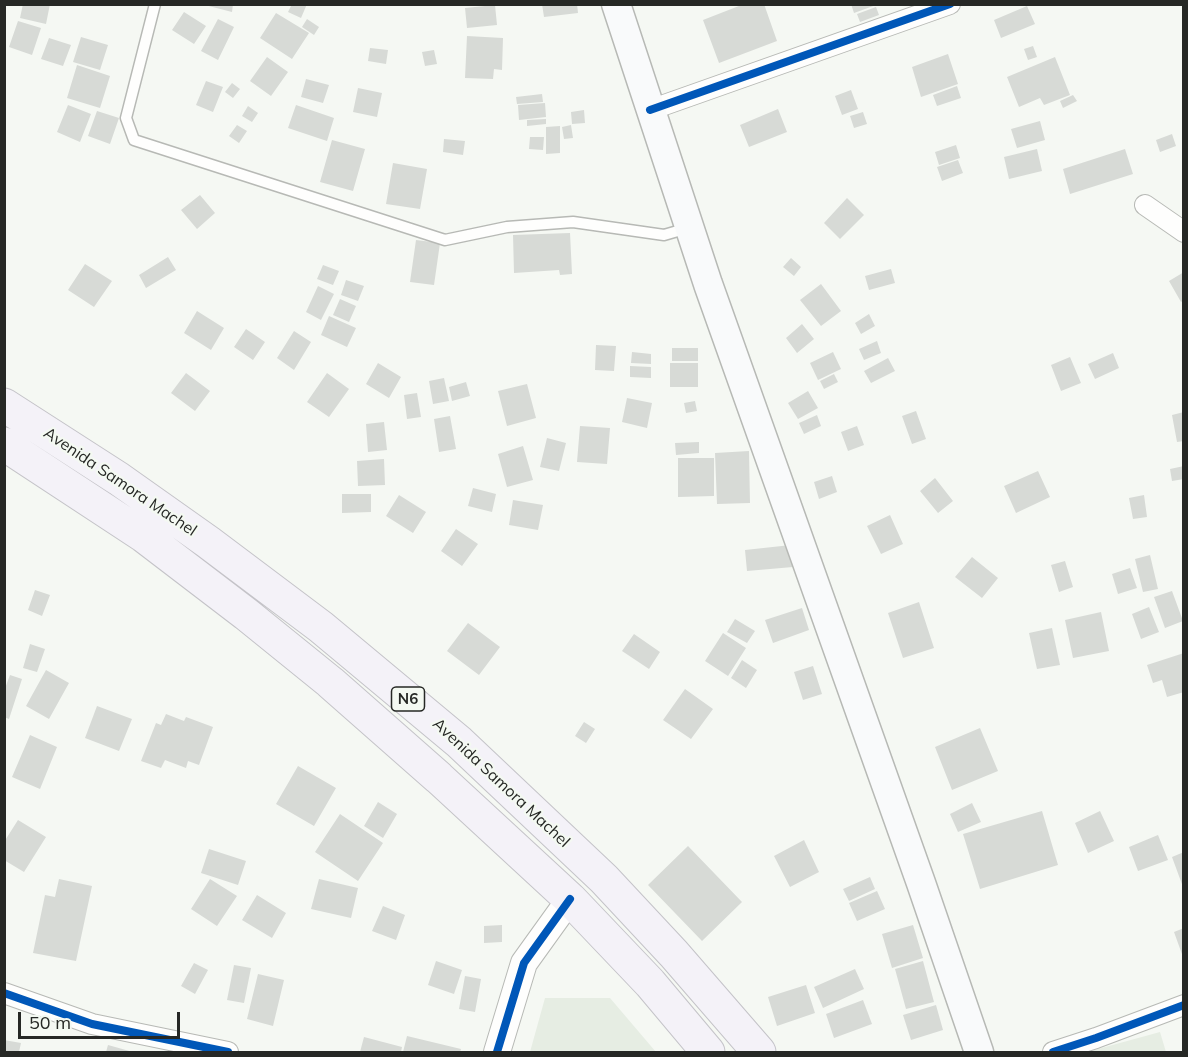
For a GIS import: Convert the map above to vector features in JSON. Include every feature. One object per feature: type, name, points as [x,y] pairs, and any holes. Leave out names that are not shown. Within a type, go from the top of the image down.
[{"type":"highway","name":"Avenida Samora Machel","points":[[4,405],[109,473],[208,542],[321,627],[459,742],[604,879],[674,954],[759,1053]]},
{"type":"highway","name":"Avenida Samora Machel","points":[[4,444],[144,536],[339,689],[570,899],[650,983],[708,1053]]},
{"type":"main road","points":[[616,4],[689,227],[979,1053]]},
{"type":"street","points":[[650,110],[950,4]]},
{"type":"street","points":[[1145,205],[1184,232]]},
{"type":"street","points":[[497,1053],[525,963],[570,899]]},
{"type":"street","points":[[4,993],[92,1024],[228,1053]]},
{"type":"street","points":[[1053,1053],[1184,1005]]},
{"type":"lane","points":[[155,4],[126,118],[134,140],[445,240],[507,227],[573,222],[664,235],[689,227]]},
{"type":"shaded area","points":[[545,998],[610,998],[656,1052],[530,1052]]},
{"type":"shaded area","points":[[1160,1032],[1166,1052],[1087,1052]]},
{"type":"building","points":[[23,4],[50,4],[46,24],[20,18]]},
{"type":"building","points":[[201,4],[233,4],[232,12]]},
{"type":"building","points":[[292,4],[307,4],[301,18],[288,12]]},
{"type":"building","points":[[542,4],[577,4],[578,13],[544,17]]},
{"type":"building","points":[[744,4],[764,4],[777,41],[719,63],[703,20]]},
{"type":"building","points":[[851,4],[876,4],[876,5],[854,13]]},
{"type":"building","points":[[495,5],[497,25],[467,28],[465,8]]},
{"type":"building","points":[[1027,6],[1035,24],[1001,38],[994,20]]},
{"type":"building","points":[[876,7],[879,15],[860,22],[857,14]]},
{"type":"building","points":[[184,12],[206,26],[194,44],[172,30]]},
{"type":"building","points":[[276,13],[309,33],[292,59],[260,38]]},
{"type":"building","points":[[218,19],[234,27],[218,60],[201,51]]},
{"type":"building","points":[[307,19],[319,27],[314,35],[302,27]]},
{"type":"building","points":[[18,21],[41,28],[32,55],[9,47]]},
{"type":"building","points":[[467,36],[503,38],[502,70],[494,69],[493,79],[465,78]]},
{"type":"building","points":[[81,37],[108,45],[100,70],[73,62]]},
{"type":"building","points":[[49,38],[71,45],[63,66],[41,59]]},
{"type":"building","points":[[1033,46],[1037,57],[1028,60],[1024,49]]},
{"type":"building","points":[[370,48],[388,50],[386,64],[368,61]]},
{"type":"building","points":[[434,50],[437,64],[425,66],[422,52]]},
{"type":"building","points":[[948,54],[958,84],[921,97],[912,67]]},
{"type":"building","points":[[267,57],[288,72],[271,96],[250,81]]},
{"type":"building","points":[[1055,57],[1070,95],[1044,105],[1040,98],[1019,107],[1007,77]]},
{"type":"building","points":[[77,65],[110,76],[100,108],[67,98]]},
{"type":"building","points":[[306,79],[329,85],[323,103],[301,97]]},
{"type":"building","points":[[206,81],[223,87],[213,112],[196,105]]},
{"type":"building","points":[[232,83],[240,89],[233,98],[225,92]]},
{"type":"building","points":[[957,86],[961,98],[937,106],[933,95]]},
{"type":"building","points":[[358,88],[382,93],[377,117],[353,112]]},
{"type":"building","points":[[851,90],[858,109],[842,115],[835,96]]},
{"type":"building","points":[[542,94],[543,102],[517,104],[516,97]]},
{"type":"building","points":[[1073,95],[1077,101],[1063,108],[1060,101]]},
{"type":"building","points":[[545,103],[546,117],[519,120],[518,105]]},
{"type":"building","points":[[68,105],[91,114],[80,142],[57,132]]},
{"type":"building","points":[[296,105],[334,118],[327,141],[288,128]]},
{"type":"building","points":[[248,106],[258,113],[252,122],[242,116]]},
{"type":"building","points":[[778,109],[787,132],[749,147],[740,125]]},
{"type":"building","points":[[584,110],[585,123],[572,124],[571,112]]},
{"type":"building","points":[[97,111],[119,118],[110,144],[88,136]]},
{"type":"building","points":[[863,112],[867,124],[854,128],[850,116]]},
{"type":"building","points":[[546,119],[546,124],[527,126],[527,120]]},
{"type":"building","points":[[1040,121],[1045,140],[1017,148],[1011,129]]},
{"type":"building","points":[[237,125],[247,131],[239,143],[229,136]]},
{"type":"building","points":[[571,125],[573,138],[564,139],[562,127]]},
{"type":"building","points":[[560,126],[560,153],[546,154],[546,127]]},
{"type":"building","points":[[1172,134],[1176,146],[1160,152],[1156,140]]},
{"type":"building","points":[[530,137],[544,137],[543,150],[529,149]]},
{"type":"building","points":[[444,139],[465,141],[463,155],[443,152]]},
{"type":"building","points":[[332,140],[365,149],[353,191],[320,182]]},
{"type":"building","points":[[956,145],[960,158],[939,165],[935,152]]},
{"type":"building","points":[[1037,149],[1042,171],[1009,179],[1004,157]]},
{"type":"building","points":[[1125,149],[1133,174],[1070,194],[1063,169]]},
{"type":"building","points":[[958,160],[963,173],[942,181],[937,167]]},
{"type":"building","points":[[393,163],[427,169],[420,209],[386,204]]},
{"type":"building","points":[[200,195],[215,213],[197,229],[181,210]]},
{"type":"building","points":[[847,198],[864,215],[840,239],[824,223]]},
{"type":"building","points":[[570,233],[572,274],[560,275],[559,270],[514,273],[513,235]]},
{"type":"building","points":[[416,240],[440,243],[434,285],[410,282]]},
{"type":"building","points":[[168,257],[176,270],[146,288],[139,275]]},
{"type":"building","points":[[791,258],[801,267],[794,276],[783,267]]},
{"type":"building","points":[[85,264],[112,281],[94,307],[68,290]]},
{"type":"building","points":[[323,265],[339,271],[333,285],[317,279]]},
{"type":"building","points":[[891,269],[895,283],[869,290],[865,276]]},
{"type":"building","points":[[1184,272],[1184,300],[1181,302],[1169,281]]},
{"type":"building","points":[[346,280],[364,286],[358,301],[341,295]]},
{"type":"building","points":[[821,284],[841,311],[821,326],[800,300]]},
{"type":"building","points":[[318,286],[334,294],[321,320],[306,312]]},
{"type":"building","points":[[340,299],[356,306],[349,322],[333,315]]},
{"type":"building","points":[[197,311],[224,328],[211,350],[184,333]]},
{"type":"building","points":[[869,314],[875,326],[861,334],[855,323]]},
{"type":"building","points":[[329,316],[356,328],[347,347],[321,335]]},
{"type":"building","points":[[802,324],[814,339],[797,353],[786,338]]},
{"type":"building","points":[[246,329],[265,342],[253,360],[234,347]]},
{"type":"building","points":[[294,331],[311,342],[294,370],[277,358]]},
{"type":"building","points":[[877,341],[881,353],[864,360],[859,349]]},
{"type":"building","points":[[596,345],[616,346],[614,371],[595,370]]},
{"type":"building","points":[[672,348],[698,348],[698,361],[672,361]]},
{"type":"building","points":[[632,352],[651,354],[651,364],[631,363]]},
{"type":"building","points":[[833,352],[841,369],[818,380],[810,363]]},
{"type":"building","points":[[1113,353],[1119,368],[1095,379],[1088,364]]},
{"type":"building","points":[[1070,357],[1081,383],[1061,391],[1051,365]]},
{"type":"building","points":[[888,358],[895,371],[871,383],[864,371]]},
{"type":"building","points":[[378,363],[401,377],[389,398],[366,384]]},
{"type":"building","points":[[670,363],[698,363],[698,387],[670,387]]},
{"type":"building","points":[[630,366],[651,367],[651,378],[630,377]]},
{"type":"building","points":[[186,373],[210,391],[195,411],[171,393]]},
{"type":"building","points":[[327,373],[349,389],[329,417],[307,402]]},
{"type":"building","points":[[834,374],[838,382],[824,389],[820,381]]},
{"type":"building","points":[[444,378],[449,401],[433,404],[429,381]]},
{"type":"building","points":[[466,382],[470,396],[452,401],[449,387]]},
{"type":"building","points":[[527,384],[536,418],[507,426],[498,391]]},
{"type":"building","points":[[808,391],[818,408],[798,419],[788,403]]},
{"type":"building","points":[[417,393],[421,417],[407,419],[404,395]]},
{"type":"building","points":[[627,398],[652,403],[647,428],[622,422]]},
{"type":"building","points":[[695,401],[697,411],[686,413],[684,403]]},
{"type":"building","points":[[916,411],[926,439],[912,444],[902,416]]},
{"type":"building","points":[[1184,412],[1184,441],[1177,442],[1172,415]]},
{"type":"building","points":[[817,415],[821,426],[804,434],[799,423]]},
{"type":"building","points":[[450,416],[456,449],[439,452],[434,419]]},
{"type":"building","points":[[384,422],[387,450],[368,452],[366,424]]},
{"type":"building","points":[[580,426],[610,428],[607,464],[577,462]]},
{"type":"building","points":[[857,426],[864,445],[848,451],[841,432]]},
{"type":"building","points":[[547,438],[566,443],[559,471],[540,467]]},
{"type":"building","points":[[699,442],[699,453],[676,455],[675,443]]},
{"type":"building","points":[[523,446],[533,480],[507,487],[498,454]]},
{"type":"building","points":[[749,451],[750,503],[717,504],[715,453]]},
{"type":"building","points":[[678,458],[714,458],[714,496],[678,497]]},
{"type":"building","points":[[384,459],[385,485],[358,486],[357,461]]},
{"type":"building","points":[[1184,466],[1184,479],[1172,481],[1170,469]]},
{"type":"building","points":[[1038,471],[1050,497],[1016,513],[1004,486]]},
{"type":"building","points":[[832,476],[837,492],[819,499],[814,482]]},
{"type":"building","points":[[935,478],[953,501],[938,513],[920,491]]},
{"type":"building","points":[[473,488],[496,494],[492,512],[468,506]]},
{"type":"building","points":[[342,494],[371,494],[371,512],[342,513]]},
{"type":"building","points":[[399,495],[426,512],[413,533],[386,516]]},
{"type":"building","points":[[1144,495],[1147,517],[1133,519],[1129,498]]},
{"type":"building","points":[[513,500],[543,505],[538,530],[509,525]]},
{"type":"building","points":[[890,515],[903,544],[881,554],[867,526]]},
{"type":"building","points":[[456,529],[478,544],[462,566],[441,551]]},
{"type":"building","points":[[791,545],[793,567],[747,571],[745,550]]},
{"type":"building","points":[[1150,555],[1158,589],[1143,592],[1135,559]]},
{"type":"building","points":[[972,557],[998,578],[982,598],[955,577]]},
{"type":"building","points":[[1065,561],[1073,587],[1059,592],[1051,565]]},
{"type":"building","points":[[1130,568],[1137,588],[1118,594],[1112,574]]},
{"type":"building","points":[[35,590],[50,595],[42,616],[28,610]]},
{"type":"building","points":[[1172,591],[1183,621],[1165,628],[1154,597]]},
{"type":"building","points":[[919,602],[934,648],[903,658],[888,613]]},
{"type":"building","points":[[1149,607],[1159,632],[1141,639],[1132,614]]},
{"type":"building","points":[[802,608],[809,630],[773,643],[765,620]]},
{"type":"building","points":[[1101,612],[1109,651],[1073,658],[1065,620]]},
{"type":"building","points":[[735,619],[755,631],[747,643],[727,632]]},
{"type":"building","points":[[468,623],[500,647],[479,675],[447,651]]},
{"type":"building","points":[[1052,628],[1060,665],[1037,669],[1029,633]]},
{"type":"building","points":[[723,633],[746,648],[728,676],[705,661]]},
{"type":"building","points":[[634,634],[660,652],[649,669],[622,651]]},
{"type":"building","points":[[30,644],[45,649],[37,672],[23,668]]},
{"type":"building","points":[[1184,653],[1184,692],[1167,697],[1162,680],[1153,683],[1147,665]]},
{"type":"building","points":[[742,660],[757,670],[746,688],[731,678]]},
{"type":"building","points":[[813,666],[822,694],[803,700],[794,672]]},
{"type":"building","points":[[46,670],[69,683],[49,719],[26,706]]},
{"type":"building","points":[[10,675],[22,679],[9,719],[4,717],[4,691]]},
{"type":"building","points":[[685,689],[713,709],[691,739],[663,720]]},
{"type":"building","points":[[97,706],[132,719],[119,751],[85,738]]},
{"type":"building","points":[[166,714],[184,721],[186,717],[213,727],[199,765],[188,761],[186,768],[165,760],[161,768],[141,761],[156,723],[161,725]]},
{"type":"building","points":[[584,722],[595,729],[586,743],[575,736]]},
{"type":"building","points":[[980,728],[998,771],[952,790],[935,747]]},
{"type":"building","points":[[30,735],[57,747],[40,789],[12,777]]},
{"type":"building","points":[[298,766],[336,788],[314,826],[276,804]]},
{"type":"building","points":[[378,802],[397,814],[383,838],[364,826]]},
{"type":"building","points":[[972,803],[981,822],[958,832],[950,814]]},
{"type":"building","points":[[1042,811],[1058,865],[980,889],[963,834]]},
{"type":"building","points":[[1100,811],[1114,841],[1088,853],[1075,823]]},
{"type":"building","points":[[340,814],[383,843],[358,881],[315,852]]},
{"type":"building","points":[[18,820],[46,837],[24,872],[4,860],[4,842]]},
{"type":"building","points":[[1158,835],[1168,860],[1138,871],[1129,847]]},
{"type":"building","points":[[804,840],[819,872],[790,887],[774,856]]},
{"type":"building","points":[[688,846],[742,902],[702,941],[648,885]]},
{"type":"building","points":[[209,849],[246,861],[238,885],[201,873]]},
{"type":"building","points":[[1184,852],[1184,887],[1183,887],[1172,857]]},
{"type":"building","points":[[870,877],[875,889],[849,901],[843,889]]},
{"type":"building","points":[[59,879],[92,886],[76,961],[33,953],[45,895],[55,897]]},
{"type":"building","points":[[210,879],[237,896],[217,926],[191,909]]},
{"type":"building","points":[[319,879],[358,888],[351,918],[311,909]]},
{"type":"building","points":[[877,891],[885,909],[857,921],[849,903]]},
{"type":"building","points":[[257,895],[286,913],[272,938],[242,920]]},
{"type":"building","points":[[383,906],[405,915],[396,940],[372,931]]},
{"type":"building","points":[[502,925],[502,942],[484,943],[484,926]]},
{"type":"building","points":[[913,925],[923,958],[892,968],[882,934]]},
{"type":"building","points":[[1184,928],[1184,957],[1183,957],[1174,932]]},
{"type":"building","points":[[436,961],[462,970],[454,994],[428,985]]},
{"type":"building","points":[[923,961],[934,1002],[906,1009],[895,969]]},
{"type":"building","points":[[194,963],[208,970],[195,994],[181,986]]},
{"type":"building","points":[[234,965],[251,968],[244,1003],[227,1000]]},
{"type":"building","points":[[855,969],[864,989],[823,1008],[814,987]]},
{"type":"building","points":[[258,974],[284,980],[273,1026],[247,1019]]},
{"type":"building","points":[[465,976],[481,979],[475,1012],[459,1009]]},
{"type":"building","points":[[806,985],[815,1013],[777,1026],[768,997]]},
{"type":"building","points":[[863,1000],[872,1024],[834,1038],[826,1014]]},
{"type":"building","points":[[936,1005],[943,1030],[911,1040],[903,1015]]},
{"type":"building","points":[[407,1036],[461,1049],[460,1052],[403,1052]]},
{"type":"building","points":[[364,1037],[402,1047],[401,1052],[360,1052]]},
{"type":"building","points":[[4,1040],[21,1043],[19,1052],[4,1052]]},
{"type":"building","points":[[108,1045],[133,1052],[106,1052]]},
{"type":"cycle path","points":[[650,110],[950,4]]},
{"type":"cycle path","points":[[497,1052],[524,963],[570,899]]},
{"type":"cycle path","points":[[4,993],[92,1024],[228,1052]]},
{"type":"cycle path","points":[[1053,1052],[1184,1005]]}]
